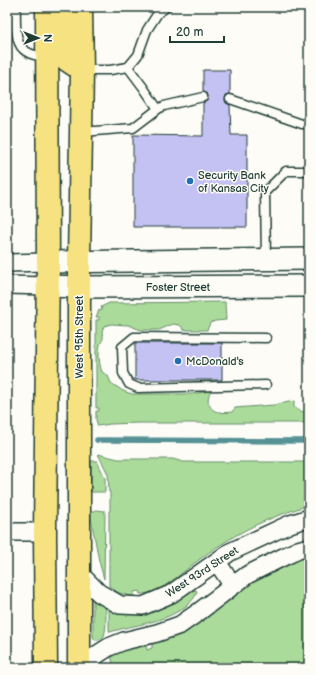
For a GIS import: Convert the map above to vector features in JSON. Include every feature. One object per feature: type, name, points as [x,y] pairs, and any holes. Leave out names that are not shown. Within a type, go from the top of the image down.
[{"type":"main road","points":[[46,668],[45,532],[48,262],[47,7]]},
{"type":"main road","points":[[60,7],[61,46],[67,60],[82,70]]},
{"type":"main road","name":"West 95th Street","points":[[81,7],[82,70],[79,261],[79,573],[81,668]]},
{"type":"street","points":[[7,263],[309,259]]},
{"type":"street","points":[[7,285],[47,286]]},
{"type":"street","name":"Foster Street","points":[[47,286],[309,286]]},
{"type":"street","name":"West 93rd Street","points":[[79,573],[99,593],[120,605],[143,606],[171,594],[230,552],[290,524],[309,518]]},
{"type":"street","points":[[7,532],[45,532]]},
{"type":"street","points":[[81,668],[109,647],[124,641],[180,626],[248,575],[298,550],[309,547]]},
{"type":"street","points":[[216,562],[233,586]]},
{"type":"lane","points":[[16,7],[17,38],[22,49],[30,53],[47,57]]},
{"type":"lane","points":[[82,70],[110,70],[128,67],[138,55],[147,30],[158,13],[167,7]]},
{"type":"lane","points":[[128,67],[158,109]]},
{"type":"lane","points":[[80,133],[133,128],[164,106],[203,97]]},
{"type":"lane","points":[[230,99],[302,124],[309,124]]},
{"type":"lane","points":[[266,259],[265,192],[286,171],[309,171]]},
{"type":"lane","points":[[266,338],[134,337],[122,346],[123,373],[129,384],[138,388],[266,385]]},
{"type":"green space","points":[[225,302],[226,320],[210,323],[207,330],[184,330],[180,325],[173,324],[159,330],[141,330],[128,325],[111,324],[104,326],[102,331],[103,339],[100,344],[99,351],[102,372],[108,376],[111,383],[123,391],[132,394],[192,394],[210,391],[208,403],[213,410],[225,413],[232,412],[235,408],[274,405],[294,401],[294,407],[301,411],[309,412],[309,423],[138,423],[98,426],[96,420],[96,411],[99,411],[99,408],[96,408],[96,320],[99,320],[99,317],[96,317],[99,310],[101,311],[102,309],[101,307],[109,303]]},
{"type":"green space","points":[[98,454],[118,459],[173,459],[183,462],[309,462],[309,505],[266,520],[245,530],[208,553],[161,588],[147,593],[140,594],[139,591],[134,592],[134,596],[119,593],[109,586],[110,492],[108,474]]},
{"type":"green space","points":[[91,461],[97,461],[105,478],[105,492],[91,492]]},
{"type":"green space","points":[[96,510],[105,511],[104,579],[91,518],[91,512]]},
{"type":"green space","points":[[309,555],[309,668],[112,668],[113,664],[111,655],[123,649],[132,647],[146,646],[147,650],[152,648],[152,645],[155,642],[253,580],[299,558]]},
{"type":"green space","points":[[196,590],[197,592],[190,603],[177,612],[159,620],[110,632],[109,630],[109,610],[112,607]]},
{"type":"green space","points":[[94,598],[105,602],[105,632],[104,636],[99,640],[95,640],[93,637]]},
{"type":"building","name":"Security Bank of Kansas City","points":[[203,70],[230,70],[230,94],[226,95],[225,100],[226,103],[230,105],[231,135],[247,135],[247,227],[133,227],[133,135],[203,136],[203,103],[207,101],[208,96],[207,93],[203,92]]},
{"type":"building","name":"McDonald's","points":[[136,343],[222,343],[222,380],[135,380]]},
{"type":"waterway","points":[[97,440],[309,441]]},
{"type":"place","name":"Security Bank of Kansas City","points":[[190,181]]},
{"type":"place","name":"McDonald's","points":[[178,361]]}]
